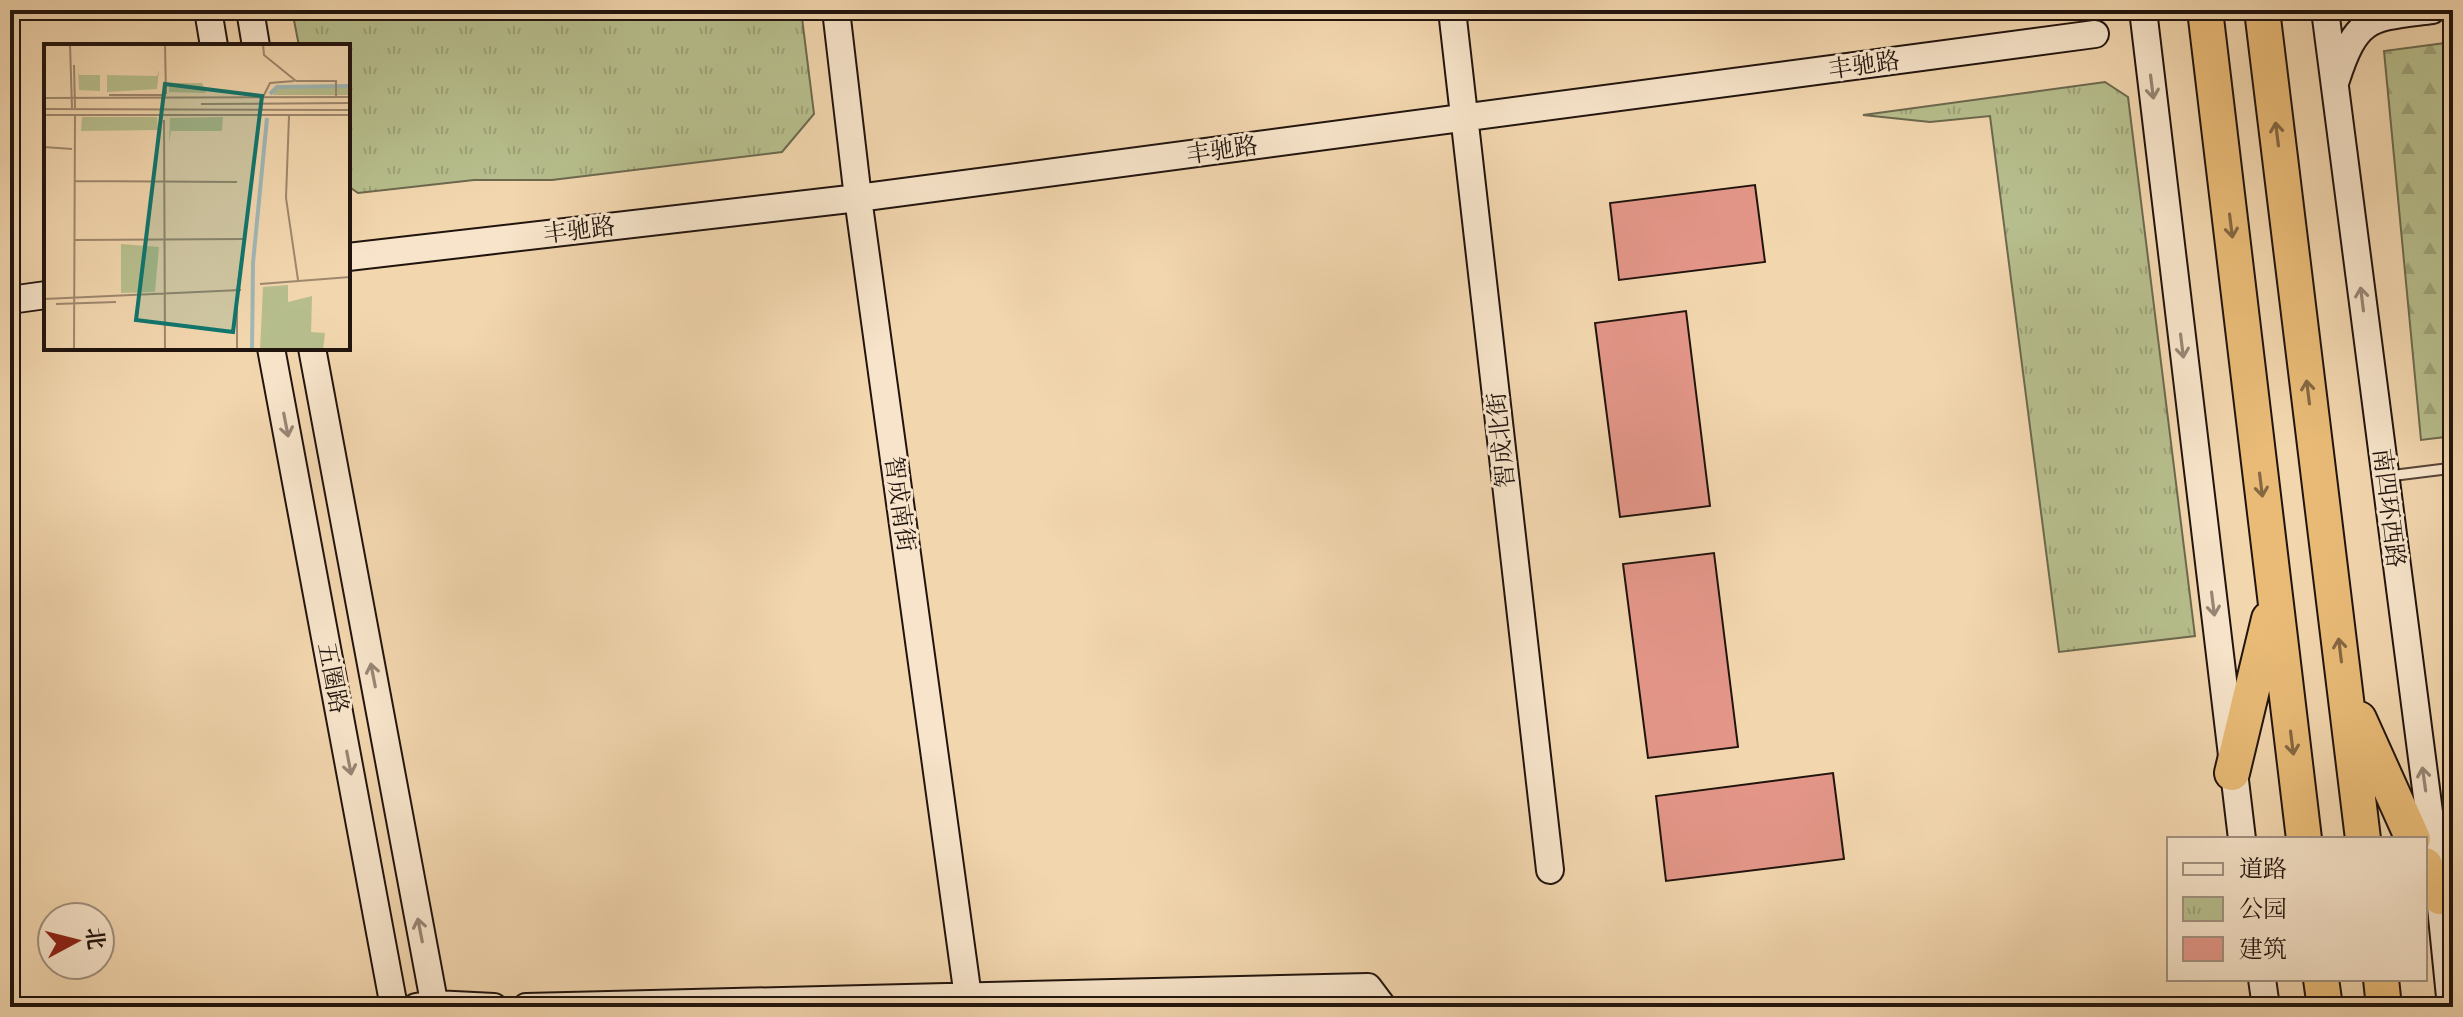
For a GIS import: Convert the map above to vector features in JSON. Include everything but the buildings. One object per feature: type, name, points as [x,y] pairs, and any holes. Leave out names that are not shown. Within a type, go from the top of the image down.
[{"type":"highway","points":[[2205,10],[2304,837]]},
{"type":"highway","points":[[2262,10],[2363,837]]},
{"type":"highway","points":[[2232,773],[2274,595]]},
{"type":"highway","points":[[2345,690],[2412,837]]},
{"type":"highway","points":[[2427,869],[2440,897]]},
{"type":"highway","points":[[2321,981],[2325,1007]]},
{"type":"highway","points":[[2381,981],[2384,1007]]},
{"type":"main road","points":[[208,10],[214,44]]},
{"type":"main road","points":[[250,10],[256,44]]},
{"type":"main road","name":"智成南街","points":[[836,10],[858,198],[968,997]]},
{"type":"main road","name":"智成北街","points":[[1452,10],[1550,870]]},
{"type":"main road","points":[[2143,10],[2242,837]]},
{"type":"main road","name":"南四环西路","points":[[2325,10],[2440,897],[2451,1007]]},
{"type":"main road","points":[[2334,87],[2357,21],[2432,10]]},
{"type":"main road","name":"丰驰路","points":[[350,257],[858,198],[2095,34]]},
{"type":"main road","points":[[10,300],[44,295]]},
{"type":"main road","name":"五圈路","points":[[271,350],[394,1007]]},
{"type":"main road","name":"五圈路","points":[[312,350],[428,1006]]},
{"type":"main road","points":[[2262,981],[2266,1007]]},
{"type":"main road","points":[[526,1007],[1368,987],[1383,1007]]},
{"type":"main road","points":[[428,1006],[494,1007]]},
{"type":"lane","points":[[2385,477],[2453,468]]},
{"type":"green space","points":[[292,10],[801,10],[814,114],[782,152],[552,180],[474,180],[358,193],[350,187],[350,44],[299,44]]},
{"type":"green space","points":[[2453,42],[2453,436],[2421,440],[2384,51]]},
{"type":"green space","points":[[2105,82],[2128,97],[2195,636],[2059,652],[1990,116],[1930,122],[1863,115]]}]
